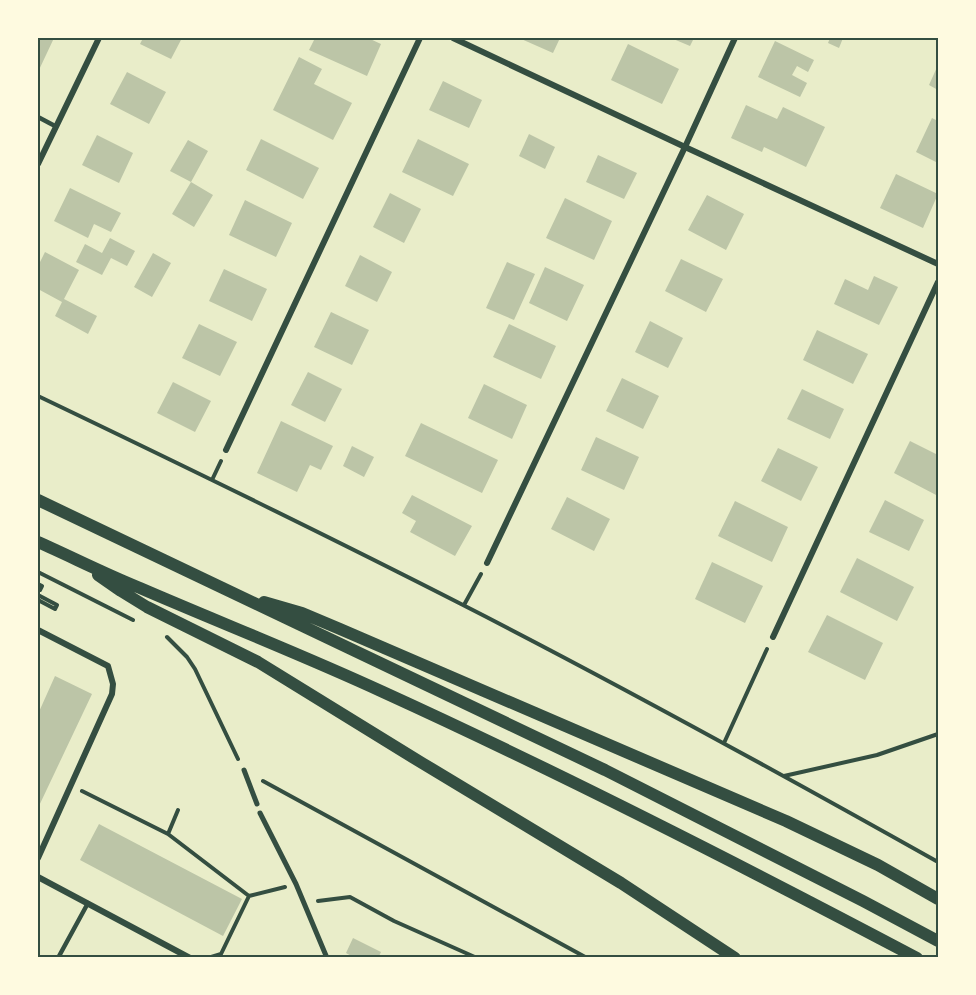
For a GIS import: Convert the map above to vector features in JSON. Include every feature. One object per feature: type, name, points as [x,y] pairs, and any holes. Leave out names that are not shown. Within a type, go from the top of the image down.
[{"type":"main road","points":[[38,500],[605,770],[939,941]]},
{"type":"main road","points":[[38,542],[426,712],[551,772],[917,957]]},
{"type":"main road","points":[[75,558],[147,607],[258,662],[621,883],[735,957]]},
{"type":"main road","points":[[239,596],[302,613],[693,780],[878,865],[939,899]]},
{"type":"street","points":[[38,164],[99,38]]},
{"type":"street","points":[[226,450],[420,38]]},
{"type":"street","points":[[453,38],[939,264]]},
{"type":"street","points":[[487,563],[735,38]]},
{"type":"street","points":[[773,637],[939,282]]},
{"type":"street","points":[[38,630],[108,666],[113,684],[112,694],[38,858]]},
{"type":"street","points":[[244,771],[257,804]]},
{"type":"street","points":[[260,813],[296,884],[327,957]]},
{"type":"street","points":[[38,877],[189,957]]},
{"type":"lane","points":[[38,117],[55,126]]},
{"type":"lane","points":[[58,957],[87,903]]},
{"type":"path","points":[[38,396],[464,605],[724,742],[939,862]]},
{"type":"path","points":[[212,480],[226,450]]},
{"type":"path","points":[[464,605],[487,563]]},
{"type":"path","points":[[38,572],[139,623]]},
{"type":"path","points":[[38,584],[42,586],[40,590],[38,589]]},
{"type":"path","points":[[38,595],[57,605],[55,609],[38,600]]},
{"type":"path","points":[[159,633],[169,639],[187,657],[195,669],[244,771],[587,957]]},
{"type":"path","points":[[724,742],[773,637]]},
{"type":"path","points":[[784,776],[877,755],[939,734]]},
{"type":"path","points":[[71,785],[168,834],[249,896]]},
{"type":"path","points":[[168,834],[178,810]]},
{"type":"path","points":[[208,957],[221,954],[249,896],[296,884]]},
{"type":"path","points":[[303,904],[350,897],[394,921],[477,957]]},
{"type":"building","points":[[38,38],[54,38],[38,72]]},
{"type":"building","points":[[143,38],[182,38],[171,59],[140,44]]},
{"type":"building","points":[[315,38],[368,38],[381,44],[367,76],[309,50]]},
{"type":"building","points":[[519,38],[560,38],[553,53]]},
{"type":"building","points":[[671,38],[694,38],[690,46]]},
{"type":"building","points":[[830,38],[843,38],[839,48],[828,43]]},
{"type":"building","points":[[775,41],[814,60],[808,72],[797,66],[792,75],[807,83],[800,97],[758,77]]},
{"type":"building","points":[[628,44],[679,69],[662,104],[611,80]]},
{"type":"building","points":[[299,57],[322,69],[314,84],[352,103],[333,140],[273,110]]},
{"type":"building","points":[[938,65],[938,90],[929,85]]},
{"type":"building","points":[[127,72],[166,92],[149,124],[110,104]]},
{"type":"building","points":[[443,81],[482,100],[469,128],[429,110]]},
{"type":"building","points":[[746,105],[777,119],[783,107],[825,127],[806,167],[764,147],[762,152],[731,138]]},
{"type":"building","points":[[932,118],[938,121],[938,163],[916,152]]},
{"type":"building","points":[[529,134],[555,147],[545,169],[519,156]]},
{"type":"building","points":[[97,135],[133,153],[119,183],[82,165]]},
{"type":"building","points":[[261,139],[319,168],[303,199],[246,170]]},
{"type":"building","points":[[418,139],[469,164],[453,196],[402,172]]},
{"type":"building","points":[[188,140],[208,151],[191,182],[170,171]]},
{"type":"building","points":[[598,155],[637,173],[624,199],[586,182]]},
{"type":"building","points":[[896,174],[938,194],[923,228],[880,208]]},
{"type":"building","points":[[191,182],[213,195],[194,227],[172,214]]},
{"type":"building","points":[[70,188],[121,213],[111,232],[94,224],[88,238],[54,221]]},
{"type":"building","points":[[390,193],[421,209],[404,243],[373,227]]},
{"type":"building","points":[[707,195],[744,214],[726,250],[688,230]]},
{"type":"building","points":[[565,198],[612,221],[594,260],[546,238]]},
{"type":"building","points":[[245,200],[292,223],[276,257],[229,235]]},
{"type":"building","points":[[110,238],[135,251],[127,266],[111,258],[102,275],[76,262],[85,244],[102,253]]},
{"type":"building","points":[[45,252],[79,270],[64,299],[97,316],[88,334],[55,316],[62,302],[38,289],[38,266]]},
{"type":"building","points":[[153,253],[171,263],[152,297],[134,287]]},
{"type":"building","points":[[360,255],[392,272],[377,302],[345,286]]},
{"type":"building","points":[[681,259],[723,279],[706,312],[665,291]]},
{"type":"building","points":[[507,262],[535,274],[514,320],[486,308]]},
{"type":"building","points":[[545,267],[584,285],[567,321],[529,303]]},
{"type":"building","points":[[224,269],[267,289],[252,321],[209,301]]},
{"type":"building","points":[[874,276],[898,287],[879,325],[834,304],[845,279],[868,290]]},
{"type":"building","points":[[331,312],[369,330],[352,365],[314,347]]},
{"type":"building","points":[[650,321],[683,338],[668,368],[635,352]]},
{"type":"building","points":[[199,324],[237,342],[220,376],[182,358]]},
{"type":"building","points":[[509,324],[556,346],[541,379],[493,357]]},
{"type":"building","points":[[817,330],[868,354],[853,384],[803,360]]},
{"type":"building","points":[[308,372],[342,389],[325,422],[291,405]]},
{"type":"building","points":[[622,378],[659,396],[643,429],[606,411]]},
{"type":"building","points":[[173,382],[211,401],[195,432],[157,413]]},
{"type":"building","points":[[484,384],[527,405],[512,439],[468,418]]},
{"type":"building","points":[[802,389],[844,409],[830,439],[787,419]]},
{"type":"building","points":[[281,421],[333,446],[321,470],[310,465],[297,492],[257,473]]},
{"type":"building","points":[[421,423],[498,460],[482,493],[405,456]]},
{"type":"building","points":[[596,437],[639,457],[624,490],[581,470]]},
{"type":"building","points":[[910,441],[938,455],[938,496],[894,473]]},
{"type":"building","points":[[352,446],[374,457],[364,477],[343,466]]},
{"type":"building","points":[[778,448],[818,467],[801,501],[761,481]]},
{"type":"building","points":[[412,495],[472,526],[455,556],[410,532],[416,521],[402,513]]},
{"type":"building","points":[[567,497],[610,519],[594,551],[551,529]]},
{"type":"building","points":[[885,500],[924,520],[909,551],[869,532]]},
{"type":"building","points":[[735,501],[788,527],[772,562],[718,536]]},
{"type":"building","points":[[857,558],[914,587],[897,621],[840,592]]},
{"type":"building","points":[[712,562],[763,586],[745,623],[695,599]]},
{"type":"building","points":[[827,615],[883,643],[865,680],[808,652]]},
{"type":"building","points":[[55,676],[92,694],[38,808],[38,714]]},
{"type":"building","points":[[99,824],[242,899],[223,936],[80,860]]},
{"type":"building","points":[[353,938],[381,952],[378,958],[355,958],[346,953]]}]
